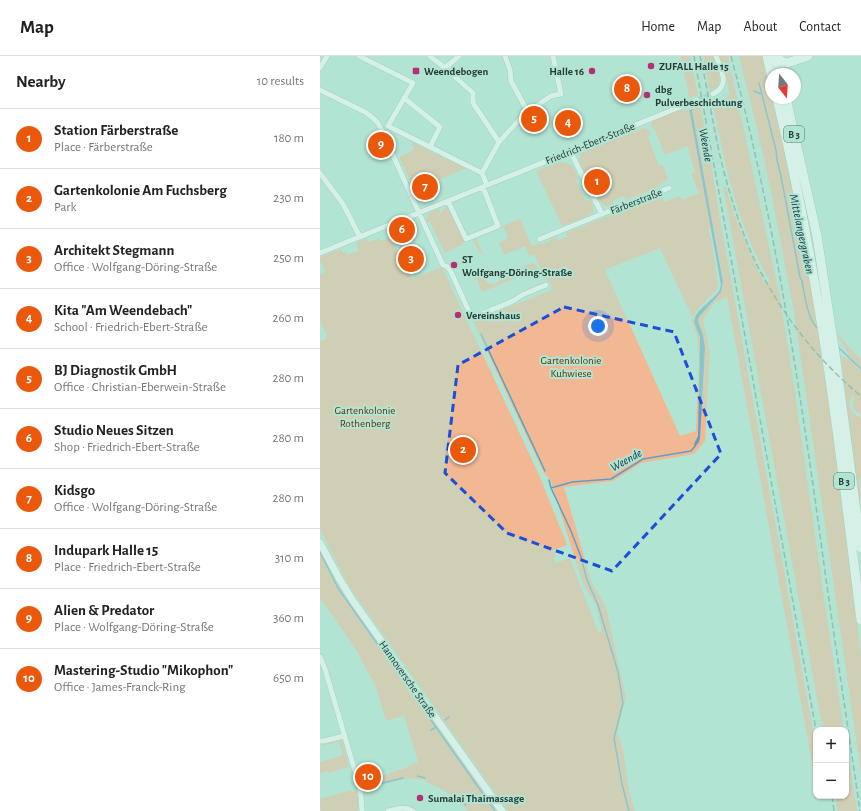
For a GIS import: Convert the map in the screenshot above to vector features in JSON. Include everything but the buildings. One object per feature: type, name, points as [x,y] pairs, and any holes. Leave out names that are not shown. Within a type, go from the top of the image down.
[{"type":"highway","points":[[773,56],[783,62],[790,63],[808,56]]},
{"type":"highway","points":[[772,68],[773,56]]},
{"type":"highway","points":[[773,56],[778,68]]},
{"type":"highway","name":"B 3","points":[[778,104],[809,248],[820,316],[841,460],[861,620]]},
{"type":"highway","name":"B 3","points":[[787,104],[817,236],[835,354],[861,548]]},
{"type":"street","points":[[320,68],[327,56]]},
{"type":"street","points":[[359,56],[413,83],[388,126],[381,129]]},
{"type":"street","points":[[430,56],[446,68],[473,93],[474,103],[499,142]]},
{"type":"street","points":[[446,68],[459,56]]},
{"type":"street","points":[[506,56],[511,81],[528,112]]},
{"type":"street","points":[[448,201],[466,239],[498,226],[482,173],[499,142],[520,119],[551,96],[561,94],[553,56]]},
{"type":"street","points":[[713,94],[720,90],[723,81],[716,56]]},
{"type":"street","points":[[320,90],[364,112],[378,123],[443,265],[448,267],[451,272],[472,318],[546,285]]},
{"type":"street","points":[[404,98],[440,127],[430,147]]},
{"type":"street","name":"Friedrich-Ebert-Straße","points":[[320,253],[698,100]]},
{"type":"street","points":[[388,126],[482,173]]},
{"type":"street","name":"Färberstraße","points":[[570,151],[602,214]]},
{"type":"street","points":[[320,173],[343,204],[360,237]]},
{"type":"street","name":"Färberstraße","points":[[540,239],[669,188]]},
{"type":"street","name":"Hannoversche Straße","points":[[320,543],[353,601],[502,811]]},
{"type":"street","points":[[320,657],[325,669],[361,796],[362,811]]},
{"type":"street","points":[[320,741],[344,736]]},
{"type":"street","points":[[388,811],[402,808],[409,808],[413,811]]},
{"type":"highlighted area","points":[[564,307],[674,332],[721,454],[612,571],[507,533],[445,473],[458,365]]},
{"type":"green space","points":[[681,56],[690,56],[698,95],[689,98]]},
{"type":"green space","points":[[703,56],[713,56],[720,73],[720,80],[718,84],[715,89],[710,92]]},
{"type":"green space","points":[[718,56],[728,56],[779,293],[790,358],[844,727],[822,727],[723,187],[726,187],[748,249],[765,284],[770,281],[749,238],[733,193],[721,146],[712,99],[717,97],[724,105],[726,98],[730,94],[726,77]]},
{"type":"green space","points":[[739,56],[763,56],[766,68],[765,104],[774,104],[797,209],[816,311],[861,654],[861,773],[794,312],[757,128]]},
{"type":"green space","points":[[700,103],[813,730],[813,769],[727,297],[715,302],[703,319],[710,352],[705,441],[694,454],[641,463],[613,481],[564,487],[591,581],[606,607],[626,698],[617,733],[623,748],[629,792],[635,811],[508,811],[353,592],[320,529],[320,341],[326,339],[327,336],[320,321],[320,275],[325,272],[320,257],[341,249],[343,252],[346,251],[347,255],[359,250],[356,243],[367,238],[369,242],[380,238],[381,241],[390,238],[388,230],[412,279],[442,267],[540,477],[567,545],[554,550],[556,557],[553,558],[555,563],[570,558],[598,632],[602,631],[596,605],[583,584],[550,479],[544,473],[473,321],[552,290],[549,281],[547,282],[534,254],[529,256],[525,246],[504,255],[499,243],[508,238],[504,227],[476,238],[483,254],[482,255],[472,238],[520,219],[532,246],[550,241],[550,239],[556,237],[558,240],[567,237],[566,233],[660,195],[664,202],[680,196],[682,200],[699,193],[691,174],[695,172],[687,146],[665,155],[654,128],[651,126],[653,120],[679,110],[694,109],[694,107]],"holes":[[[714,227],[723,282],[720,293],[717,293],[691,320],[697,336],[699,360],[696,431],[680,436],[605,270],[660,248],[692,317],[707,299],[717,290],[718,283],[711,237],[708,228]]]},
{"type":"green space","points":[[643,128],[649,130],[651,134],[648,137],[659,166],[663,164],[668,179],[656,188],[626,200],[624,196],[613,201],[614,205],[605,205],[600,201],[589,180],[592,178],[589,171],[585,173],[581,166],[581,153]]},
{"type":"green space","points":[[413,142],[437,155],[438,153],[446,160],[447,158],[467,168],[429,184],[430,186],[421,190],[417,195],[399,157],[414,150],[412,145]]},
{"type":"green space","points":[[558,162],[569,164],[574,168],[579,178],[576,181],[586,201],[590,199],[594,209],[588,216],[562,226],[536,171]]},
{"type":"green space","points":[[449,205],[465,239],[462,245],[445,253],[430,222],[428,223],[426,220],[429,213],[439,209],[440,213],[443,212],[442,210]]},
{"type":"green space","points":[[532,263],[536,265],[538,269],[482,292],[473,270],[485,266],[488,267],[485,273],[485,280],[488,283],[495,284],[499,282],[501,275]]},
{"type":"green space","points":[[837,333],[861,360],[861,368],[847,353]]},
{"type":"green space","points":[[841,355],[850,360],[861,371],[861,415],[853,408],[855,398],[853,396],[849,404],[852,412],[861,418],[861,520],[845,395]]},
{"type":"green space","points":[[320,550],[336,582],[351,606],[497,811],[468,811],[443,790],[423,780],[408,778],[366,788],[365,784],[382,779],[382,776],[418,762],[404,716],[386,721],[376,687],[357,651],[320,598]]},
{"type":"green space","points":[[339,739],[342,740],[349,767],[328,773],[327,771],[320,773],[320,762],[343,755],[339,742],[322,746],[322,744]]},
{"type":"green space","points":[[849,759],[857,811],[838,811],[836,799],[849,799]]},
{"type":"green space","points":[[351,790],[352,792],[356,790],[358,798],[358,811],[322,811],[320,809],[320,799]]},
{"type":"water","points":[[694,109],[692,111],[723,282],[721,292],[699,317],[698,321],[703,335],[705,348],[700,438],[695,447],[694,444],[698,436],[700,337],[696,328],[695,320],[698,312],[718,293],[721,285],[689,110]]},
{"type":"waterway","name":"Mittelangergraben","points":[[759,83],[776,150],[800,277],[811,319],[818,329]]},
{"type":"waterway","name":"Mittelangergraben","points":[[754,91],[761,94]]},
{"type":"waterway","points":[[481,334],[545,471]]},
{"type":"waterway","name":"Mittelangergraben","points":[[837,346],[861,369]]},
{"type":"waterway","name":"Weende","points":[[629,811],[622,784],[614,738],[623,703],[618,672],[598,605],[587,580],[581,557],[551,488],[572,482],[611,479],[643,459],[691,451],[695,446]]},
{"type":"waterway","points":[[549,480],[551,488]]},
{"type":"waterway","points":[[320,552],[338,588],[495,811]]},
{"type":"waterway","points":[[445,720],[449,717]]},
{"type":"waterway","points":[[431,730],[436,727]]},
{"type":"waterway","points":[[418,776],[425,778]]},
{"type":"waterway","points":[[367,787],[403,778]]},
{"type":"waterway","points":[[453,794],[466,805]]},
{"type":"tunnel","points":[[697,100],[713,94]]},
{"type":"railway","points":[[694,56],[815,727]]},
{"type":"railway","points":[[700,56],[717,143],[730,195],[755,261],[776,299],[801,334],[829,367],[861,396]]},
{"type":"railway","points":[[731,56],[762,185],[787,316],[808,447],[860,811]]},
{"type":"railway","points":[[832,799],[834,811]]},
{"type":"place","name":"ZUFALL Halle 15","points":[[651,66]]},
{"type":"place","name":"Weendebogen","points":[[416,71]]},
{"type":"place","name":"Halle 16","points":[[592,71]]},
{"type":"place","name":"Indupark Halle 15","points":[[627,89]]},
{"type":"place","name":"dbg Pulverbeschichtung","points":[[647,95]]},
{"type":"place","name":"BJ Diagnostik GmbH","points":[[534,119]]},
{"type":"place","name":"Kita \"Am Weendebach\"","points":[[568,123]]},
{"type":"place","name":"Alien & Predator","points":[[381,145]]},
{"type":"place","name":"Station Färberstraße","points":[[597,182]]},
{"type":"place","name":"Kidsgo","points":[[425,187]]},
{"type":"place","name":"Studio Neues Sitzen","points":[[402,230]]},
{"type":"place","name":"Architekt Stegmann","points":[[411,259]]},
{"type":"place","name":"ST Wolfgang-Döring-Straße","points":[[454,265]]},
{"type":"place","name":"Vereinshaus","points":[[458,315]]},
{"type":"place","name":"Gartenkolonie Am Fuchsberg","points":[[463,450]]},
{"type":"place","name":"Mastering-Studio \"Mikophon\"","points":[[368,777]]},
{"type":"place","name":"Sumalai Thaimassage","points":[[420,798]]},
{"type":"park label","name":"Gartenkolonie Kuhwiese","points":[[571,366]]},
{"type":"park label","name":"Gartenkolonie Rothenberg","points":[[365,416]]}]
